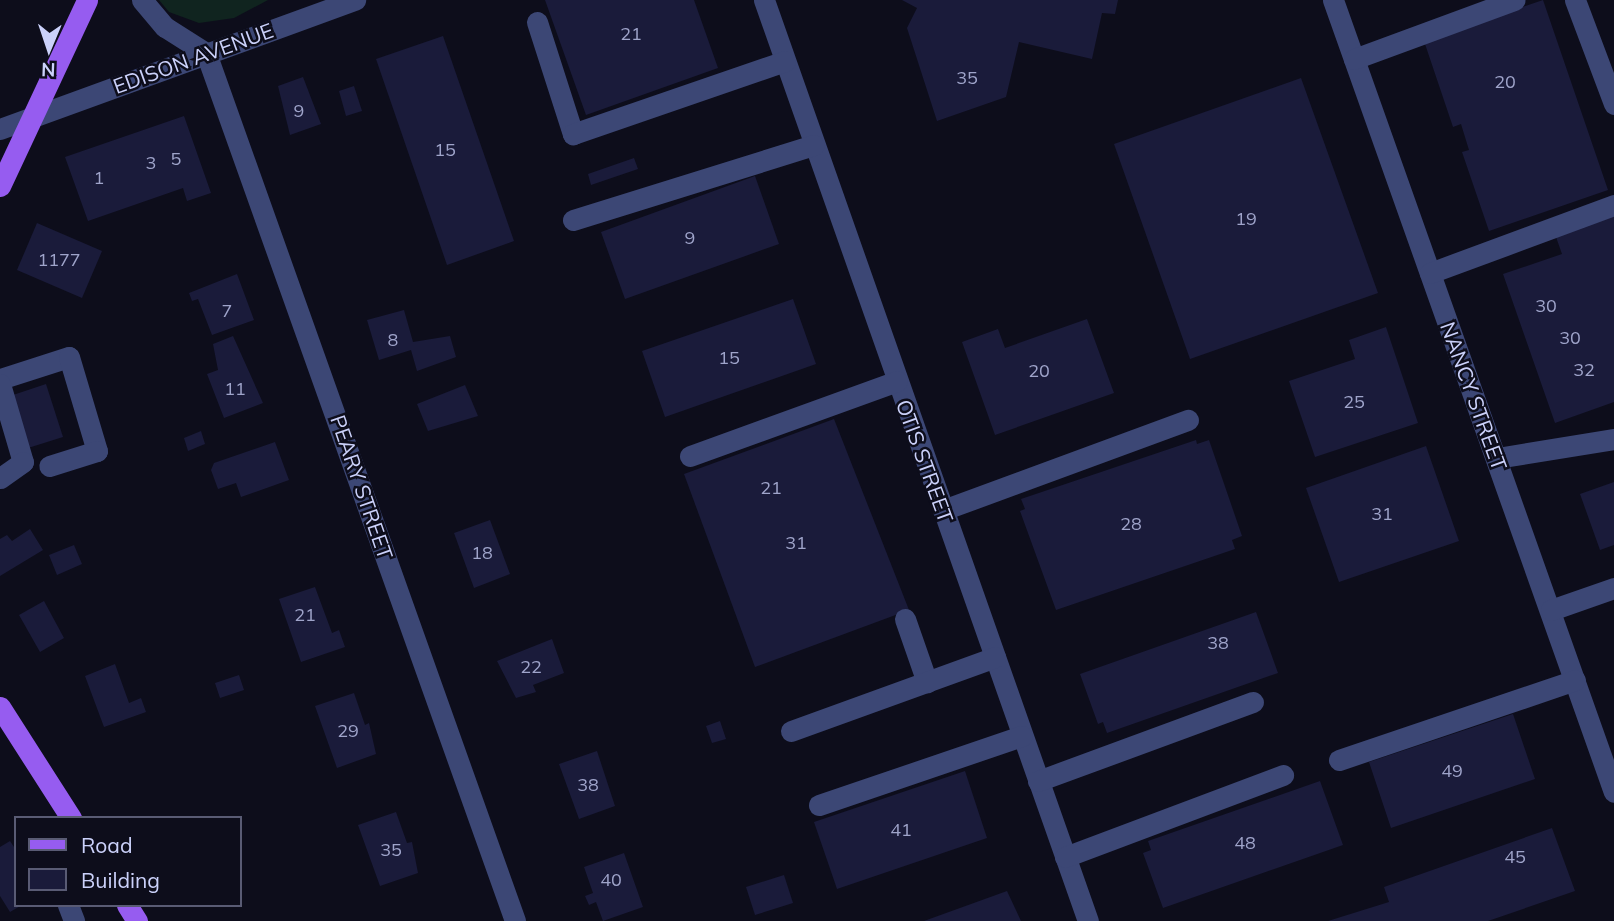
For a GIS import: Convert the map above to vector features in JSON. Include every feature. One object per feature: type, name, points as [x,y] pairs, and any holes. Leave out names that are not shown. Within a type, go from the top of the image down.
[{"type":"main road","points":[[0,186],[87,0]]},
{"type":"main road","points":[[0,707],[70,816]]},
{"type":"street","points":[[142,0],[165,27],[206,53]]},
{"type":"street","name":"EDISON AVENUE","points":[[0,129],[355,0]]},
{"type":"street","name":"OTIS STREET","points":[[764,0],[1088,921]]},
{"type":"street","name":"NANCY STREET","points":[[1334,0],[1614,792]]},
{"type":"street","points":[[1354,59],[1514,0]]},
{"type":"street","points":[[1575,0],[1614,104]]},
{"type":"street","points":[[537,22],[573,134],[785,61]]},
{"type":"street","name":"PEARY STREET","points":[[206,53],[269,223],[515,921]]},
{"type":"street","points":[[573,220],[814,145]]},
{"type":"street","points":[[1430,273],[1614,205]]},
{"type":"street","points":[[0,478],[23,462],[1,388],[69,358],[97,451],[49,466]]},
{"type":"street","points":[[690,456],[897,381]]},
{"type":"street","points":[[943,510],[1188,420]]},
{"type":"street","points":[[1497,458],[1614,439]]},
{"type":"street","points":[[1551,610],[1614,588]]},
{"type":"street","points":[[905,619],[927,682]]},
{"type":"street","points":[[791,731],[996,657]]},
{"type":"street","points":[[1339,760],[1575,680]]},
{"type":"street","points":[[1038,781],[1253,702]]},
{"type":"street","points":[[819,805],[1022,736]]},
{"type":"street","points":[[1065,857],[1283,775]]},
{"type":"street","points":[[53,790],[54,816]]},
{"type":"green space","points":[[159,0],[268,0],[234,18],[199,23],[169,12]]},
{"type":"building","points":[[545,0],[694,0],[718,68],[586,115]]},
{"type":"building","points":[[902,0],[1118,0],[1115,14],[1102,13],[1092,59],[1019,42],[1006,97],[937,121],[907,28],[917,8]]},
{"type":"building","points":[[1543,0],[1608,190],[1489,231],[1462,152],[1469,150],[1461,124],[1453,127],[1424,41]]},
{"type":"building","points":[[443,36],[514,241],[447,265],[376,59]]},
{"type":"building","points":[[303,77],[321,124],[290,135],[278,86]]},
{"type":"building","points":[[1301,78],[1378,293],[1190,359],[1114,144]]},
{"type":"building","points":[[354,86],[362,111],[346,116],[339,91]]},
{"type":"building","points":[[184,116],[211,193],[187,201],[183,188],[88,221],[65,157]]},
{"type":"building","points":[[634,158],[638,169],[591,185],[588,174]]},
{"type":"building","points":[[755,176],[779,244],[625,299],[601,232]]},
{"type":"building","points":[[1614,216],[1614,402],[1555,423],[1503,274],[1562,254],[1556,237]]},
{"type":"building","points":[[37,223],[102,251],[82,298],[17,270]]},
{"type":"building","points":[[237,274],[254,320],[212,335],[198,299],[192,301],[189,293]]},
{"type":"building","points":[[793,299],[816,364],[665,417],[642,351]]},
{"type":"building","points":[[404,310],[413,342],[450,336],[456,357],[417,371],[411,350],[379,360],[367,320]]},
{"type":"building","points":[[1087,319],[1114,393],[995,435],[962,342],[998,329],[1005,348]]},
{"type":"building","points":[[1386,327],[1418,423],[1315,457],[1289,381],[1355,359],[1349,340]]},
{"type":"building","points":[[233,336],[263,403],[224,418],[207,374],[218,370],[213,344]]},
{"type":"building","points":[[46,384],[63,437],[28,448],[10,396]]},
{"type":"building","points":[[465,385],[478,416],[428,431],[417,404]]},
{"type":"building","points":[[834,419],[909,610],[755,667],[684,474]]},
{"type":"building","points":[[201,431],[205,444],[188,451],[184,438]]},
{"type":"building","points":[[1196,440],[1197,444],[1209,440],[1242,536],[1232,540],[1235,549],[1056,610],[1020,511],[1025,509],[1021,499]]},
{"type":"building","points":[[275,442],[289,480],[241,497],[236,483],[218,489],[211,470],[214,463]]},
{"type":"building","points":[[1426,446],[1459,541],[1339,582],[1306,488]]},
{"type":"building","points":[[1614,482],[1614,545],[1600,550],[1580,494]]},
{"type":"building","points":[[490,520],[510,574],[474,588],[454,533]]},
{"type":"building","points":[[30,529],[43,550],[0,576],[0,539],[7,535],[12,541]]},
{"type":"building","points":[[74,545],[82,564],[57,575],[49,555]]},
{"type":"building","points":[[315,587],[332,633],[339,630],[345,647],[301,662],[279,599]]},
{"type":"building","points":[[44,601],[64,638],[40,652],[19,615]]},
{"type":"building","points":[[1256,612],[1278,673],[1107,733],[1103,722],[1098,724],[1080,674]]},
{"type":"building","points":[[552,639],[564,673],[533,685],[536,692],[516,698],[497,661]]},
{"type":"building","points":[[115,664],[129,703],[141,698],[146,712],[104,727],[85,676]]},
{"type":"building","points":[[239,675],[244,690],[220,698],[215,683]]},
{"type":"building","points":[[354,693],[365,725],[369,723],[376,754],[337,768],[315,706]]},
{"type":"building","points":[[1513,714],[1535,779],[1391,828],[1369,762]]},
{"type":"building","points":[[720,721],[726,739],[712,743],[706,726]]},
{"type":"building","points":[[597,751],[615,806],[579,819],[559,764]]},
{"type":"building","points":[[965,771],[987,838],[837,889],[814,822]]},
{"type":"building","points":[[1320,781],[1343,845],[1163,908],[1143,853],[1151,850],[1148,841]]},
{"type":"building","points":[[396,812],[407,843],[412,842],[418,873],[380,886],[358,825]]},
{"type":"building","points":[[1552,828],[1575,891],[1488,921],[1328,921],[1389,902],[1384,887]]},
{"type":"building","points":[[10,841],[14,847],[14,907],[19,907],[10,912],[0,896],[0,847]]},
{"type":"building","points":[[624,853],[643,907],[603,921],[596,902],[589,905],[585,896],[593,893],[584,867]]},
{"type":"building","points":[[784,875],[793,903],[755,915],[746,887]]},
{"type":"building","points":[[1007,891],[1021,921],[924,921]]}]
